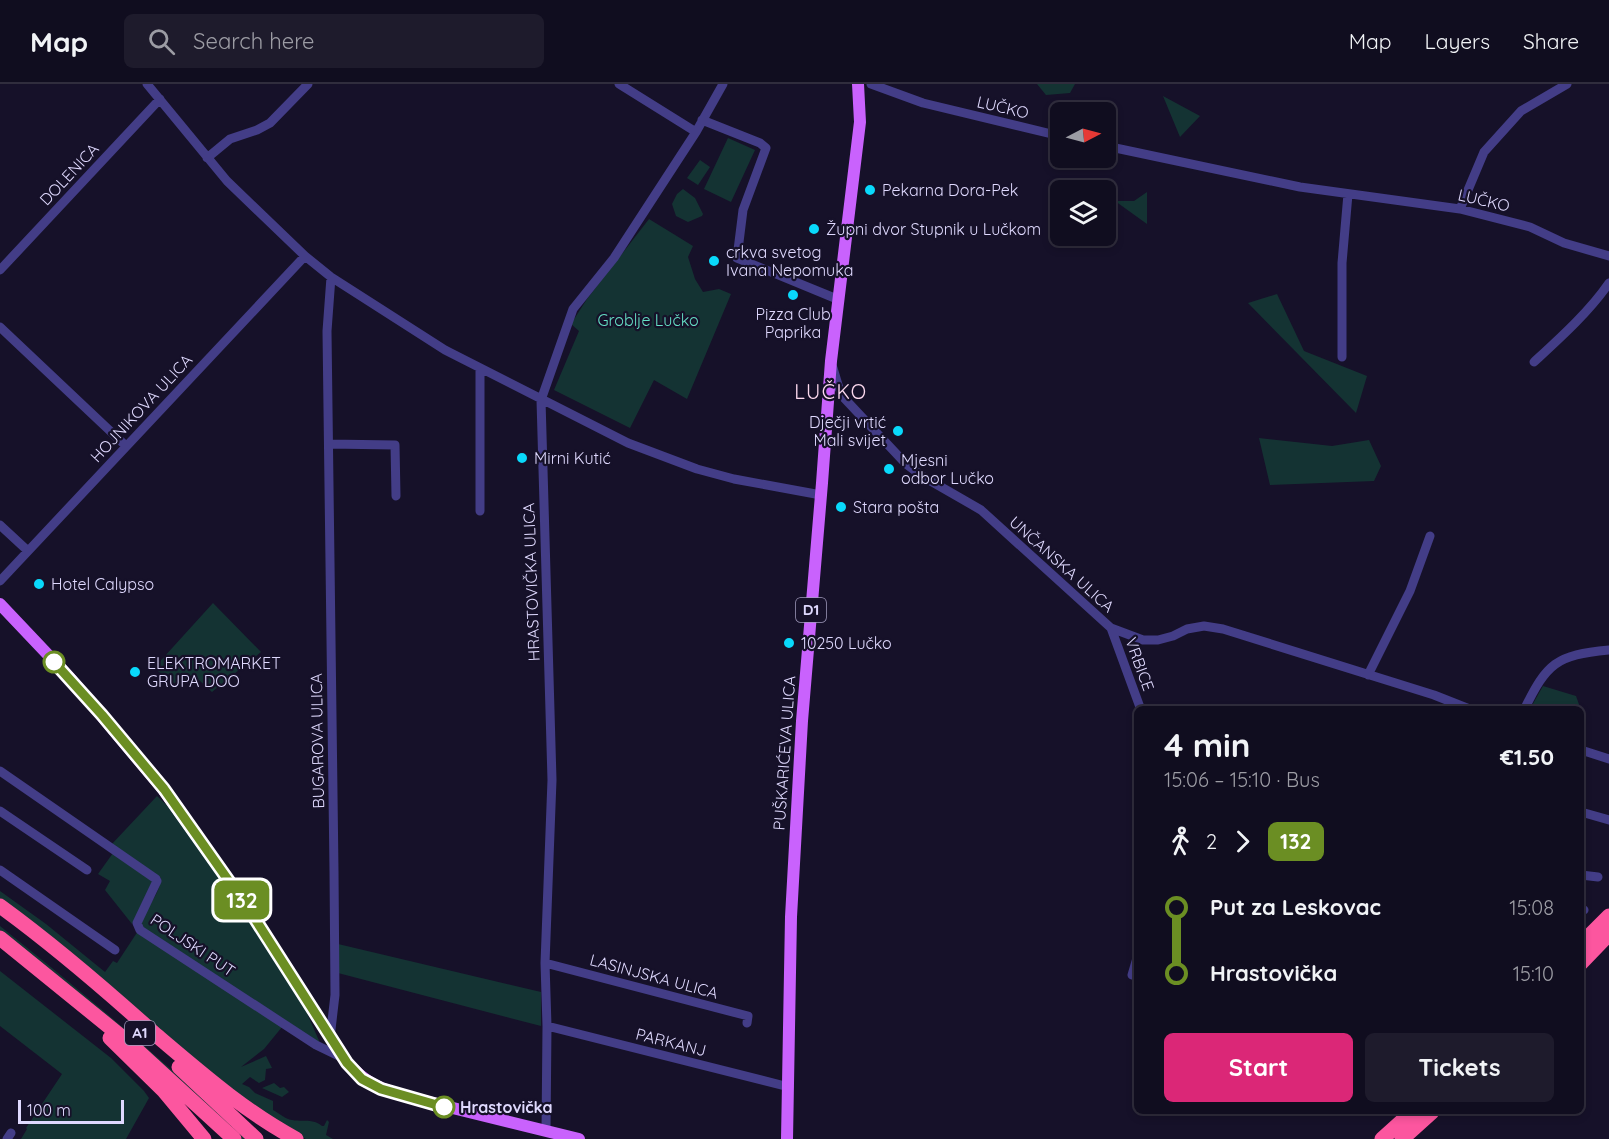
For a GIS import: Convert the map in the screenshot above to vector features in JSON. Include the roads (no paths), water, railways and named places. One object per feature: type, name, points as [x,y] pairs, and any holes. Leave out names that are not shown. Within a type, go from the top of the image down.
[{"type":"highway","points":[[0,906],[74,964],[216,1086],[248,1110],[296,1139]]},
{"type":"highway","points":[[1584,941],[1609,915]]},
{"type":"highway","name":"A1","points":[[0,916],[143,1035],[256,1139]]},
{"type":"highway","points":[[1584,960],[1609,934]]},
{"type":"highway","name":"A1","points":[[0,938],[128,1042],[234,1139]]},
{"type":"highway","points":[[27,960],[164,1091],[204,1139]]},
{"type":"highway","points":[[1383,1139],[1410,1114]]},
{"type":"highway","points":[[1403,1139],[1430,1114]]},
{"type":"main road","name":"PUŠKARIĆEVA ULICA","points":[[787,1139],[791,922],[797,797],[831,361],[860,122],[858,84]]},
{"type":"main road","points":[[2,609],[71,679],[164,789],[250,911],[330,1038],[362,1079],[381,1089],[579,1139]]},
{"type":"street","points":[[147,84],[227,182],[305,256],[331,277],[445,350],[628,443],[734,479],[821,495]]},
{"type":"street","points":[[207,158],[230,139],[270,123],[308,84]]},
{"type":"street","points":[[619,84],[696,132]]},
{"type":"street","name":"HRASTOVIČKA ULICA","points":[[546,1131],[545,963],[552,780],[541,400],[573,309],[605,271],[696,132],[723,84]]},
{"type":"street","name":"LUČKO","points":[[871,84],[923,103],[1050,134]]},
{"type":"street","points":[[1460,209],[1484,152],[1521,111],[1567,84]]},
{"type":"street","name":"DOLENICA","points":[[0,270],[160,99]]},
{"type":"street","points":[[702,120],[764,145],[766,148],[743,210],[737,258],[837,299]]},
{"type":"street","name":"LUČKO","points":[[1116,148],[1300,187],[1460,209],[1530,226],[1564,243],[1609,256]]},
{"type":"street","points":[[1342,357],[1342,263],[1348,194]]},
{"type":"street","name":"HOJNIKOVA ULICA","points":[[0,581],[305,256]]},
{"type":"street","name":"BUGAROVA ULICA","points":[[330,1038],[335,972],[327,331],[331,277]]},
{"type":"street","points":[[1533,362],[1602,294],[1609,283]]},
{"type":"street","points":[[0,327],[126,446]]},
{"type":"street","name":"UNČANSKA ULICA","points":[[831,361],[839,388],[853,409],[913,471],[981,510],[1111,628],[1143,640],[1158,640],[1173,636],[1187,628],[1204,626],[1223,629],[1434,695],[1462,706]]},
{"type":"street","points":[[480,369],[480,511]]},
{"type":"street","points":[[828,410],[839,405],[853,409]]},
{"type":"street","points":[[329,444],[395,445],[396,496]]},
{"type":"street","points":[[0,525],[28,551]]},
{"type":"street","points":[[1368,675],[1410,591],[1430,536]]},
{"type":"street","name":"VRBICE","points":[[1111,628],[1140,706]]},
{"type":"street","points":[[1526,706],[1539,680],[1556,662],[1582,652],[1609,650]]},
{"type":"street","points":[[1584,751],[1609,759]]},
{"type":"street","name":"POLJSKI PUT","points":[[0,771],[157,880],[137,923],[140,930],[316,1045],[345,1059]]},
{"type":"street","points":[[0,811],[87,870]]},
{"type":"street","points":[[1584,813],[1609,820]]},
{"type":"street","points":[[0,870],[114,950]]},
{"type":"street","points":[[1584,876],[1598,878]]},
{"type":"street","name":"LASINJSKA ULICA","points":[[545,963],[748,1016],[747,1023]]},
{"type":"street","points":[[1132,975],[1134,968]]},
{"type":"street","name":"PARKANJ","points":[[547,1026],[789,1087]]},
{"type":"place","name":"Pekarna Dora-Pek","points":[[870,190]]},
{"type":"place","name":"Župni dvor Stupnik u Lučkom","points":[[814,229]]},
{"type":"place","name":"crkva svetog Ivana Nepomuka","points":[[714,261]]},
{"type":"place","name":"Pizza Club Paprika","points":[[793,295]]},
{"type":"place","name":"Dječji vrtić Mali svijet","points":[[898,431]]},
{"type":"place","name":"Mirni Kutić","points":[[522,458]]},
{"type":"place","name":"Mjesni odbor Lučko","points":[[889,469]]},
{"type":"place","name":"Stara pošta","points":[[841,507]]},
{"type":"place","name":"Hotel Calypso","points":[[39,584]]},
{"type":"place","name":"10250 Lučko","points":[[789,643]]},
{"type":"place","name":"ELEKTROMARKET GRUPA DOO","points":[[135,672]]},
{"type":"place","name":"Hrastovička","points":[[444,1107]]},
{"type":"district","name":"LUČKO","points":[[831,392]]},
{"type":"park label","name":"Groblje Lučko","points":[[648,320]]}]
